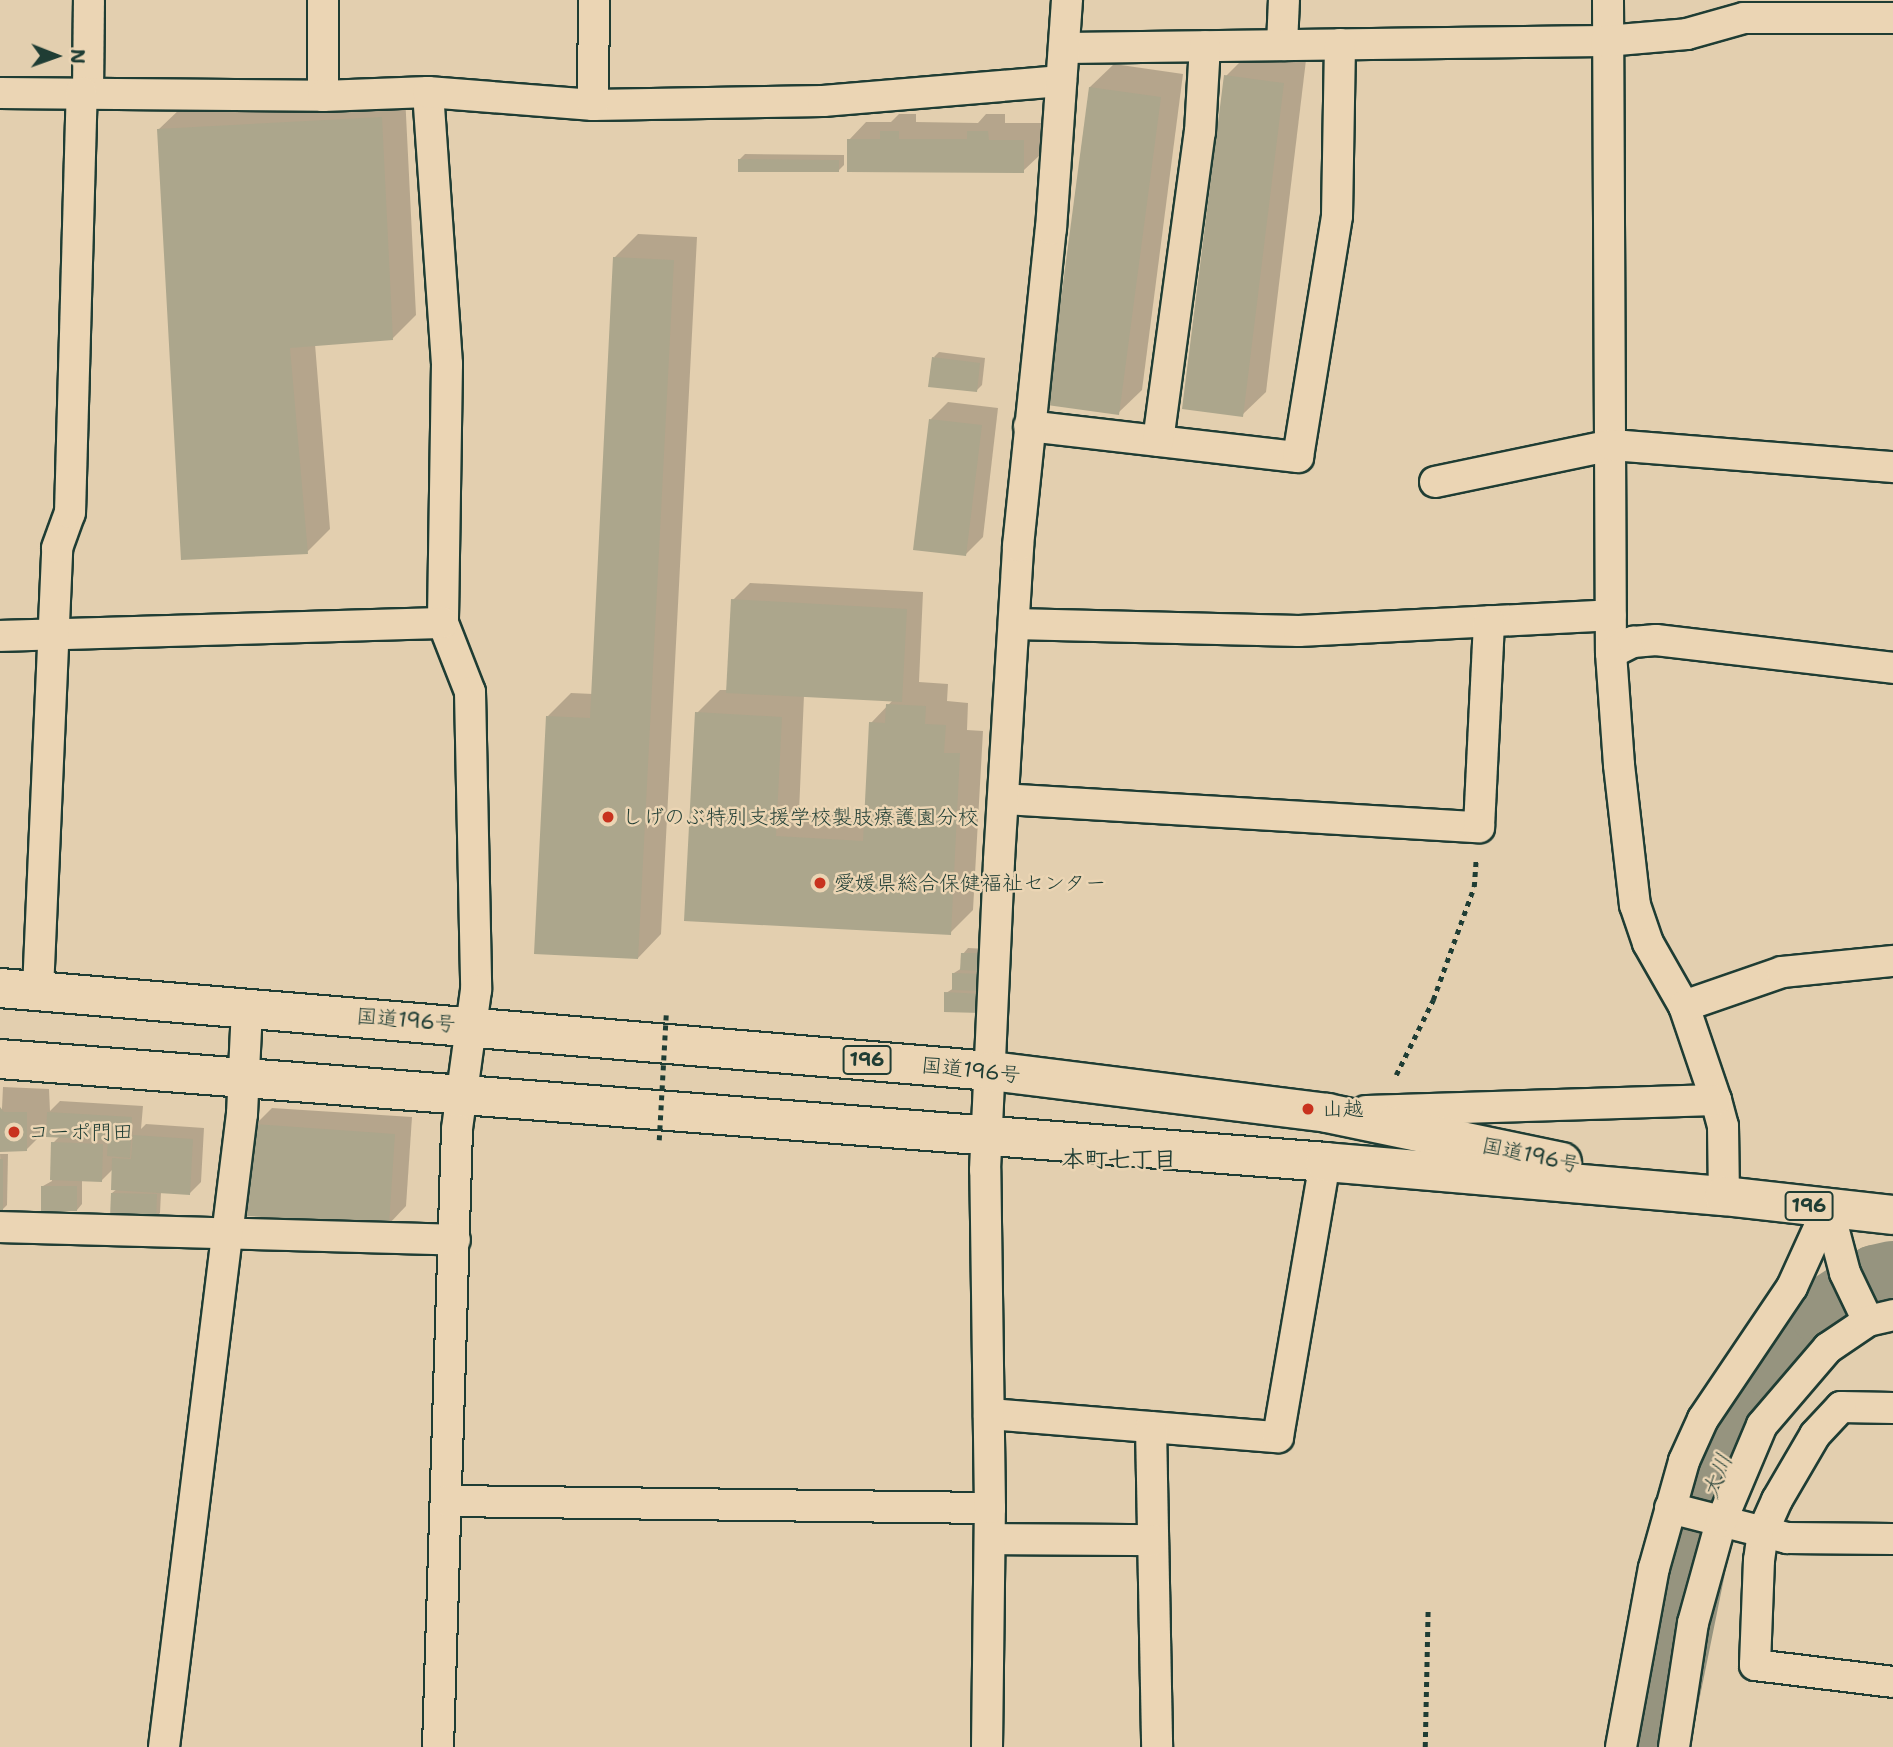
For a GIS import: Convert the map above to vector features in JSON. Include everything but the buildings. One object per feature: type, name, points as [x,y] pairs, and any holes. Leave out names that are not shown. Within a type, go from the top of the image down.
[{"type":"highway","name":"国道196号","points":[[0,988],[991,1071],[1327,1113],[1724,1196]]},
{"type":"highway","name":"国道196号","points":[[0,1059],[987,1135],[1724,1196],[1893,1215]]},
{"type":"street","points":[[38,990],[57,548],[69,513],[89,0]]},
{"type":"street","points":[[323,0],[323,96]]},
{"type":"street","points":[[593,105],[594,0]]},
{"type":"street","points":[[987,1747],[990,1508],[987,1135],[1014,624],[1029,426],[1066,48],[1066,0]]},
{"type":"street","points":[[1282,45],[1284,0]]},
{"type":"street","points":[[1608,0],[1606,41],[1612,445],[1611,653],[1634,905],[1648,943],[1685,1006],[1716,1100],[1723,1126],[1724,1196]]},
{"type":"street","points":[[1066,48],[1606,41],[1687,34],[1744,18],[1881,12]]},
{"type":"street","points":[[1029,426],[1298,457],[1337,216],[1340,44]]},
{"type":"street","points":[[1158,441],[1200,132],[1205,46]]},
{"type":"street","points":[[0,93],[323,96],[428,92],[593,105],[823,101],[1061,81]]},
{"type":"street","points":[[428,92],[447,365],[443,623],[470,692],[476,990],[457,1129],[438,1747]]},
{"type":"street","points":[[1435,482],[1612,445],[1893,467]]},
{"type":"street","points":[[1014,624],[1299,631],[1611,615]]},
{"type":"street","points":[[1003,799],[1479,827],[1489,621]]},
{"type":"street","points":[[0,636],[443,623]]},
{"type":"street","points":[[1611,653],[1633,642],[1656,640],[1893,668]]},
{"type":"street","points":[[1685,1006],[1782,972],[1893,961]]},
{"type":"street","points":[[164,1747],[228,1230],[244,1077],[247,1007]]},
{"type":"street","points":[[1327,1113],[1716,1100]]},
{"type":"street","points":[[989,1414],[1278,1437],[1325,1163]]},
{"type":"street","points":[[1674,1747],[1693,1623],[1717,1521],[1738,1473],[1779,1400],[1828,1348],[1874,1314],[1845,1273],[1828,1208]]},
{"type":"street","points":[[1622,1747],[1654,1568],[1677,1510],[1703,1419],[1792,1287],[1828,1208]]},
{"type":"street","points":[[0,1227],[228,1230],[455,1240]]},
{"type":"street","points":[[1893,1408],[1841,1407],[1815,1435],[1763,1532],[1755,1665],[1893,1682]]},
{"type":"street","points":[[1151,1427],[1157,1747]]},
{"type":"street","points":[[447,1501],[990,1508]]},
{"type":"street","points":[[1677,1510],[1787,1538],[1893,1539]]},
{"type":"street","points":[[990,1539],[1153,1540]]},
{"type":"path","points":[[1396,1075],[1433,1000],[1474,887],[1479,827]]},
{"type":"path","points":[[659,1140],[667,1015]]},
{"type":"path","points":[[1425,1747],[1428,1608]]},
{"type":"waterway","name":"大川","points":[[1656,1747],[1707,1496],[1738,1422],[1775,1367],[1822,1312],[1875,1278],[1893,1274]]},
{"type":"place","name":"しげのぶ特別支援学校製肢療護園分校","points":[[608,817]]},
{"type":"place","name":"愛媛県総合保健福祉センター","points":[[820,883]]},
{"type":"place","name":"山越","points":[[1308,1109]]},
{"type":"place","name":"コーポ門田","points":[[14,1132]]},
{"type":"district","name":"本町七丁目","points":[[1119,1159]]}]
